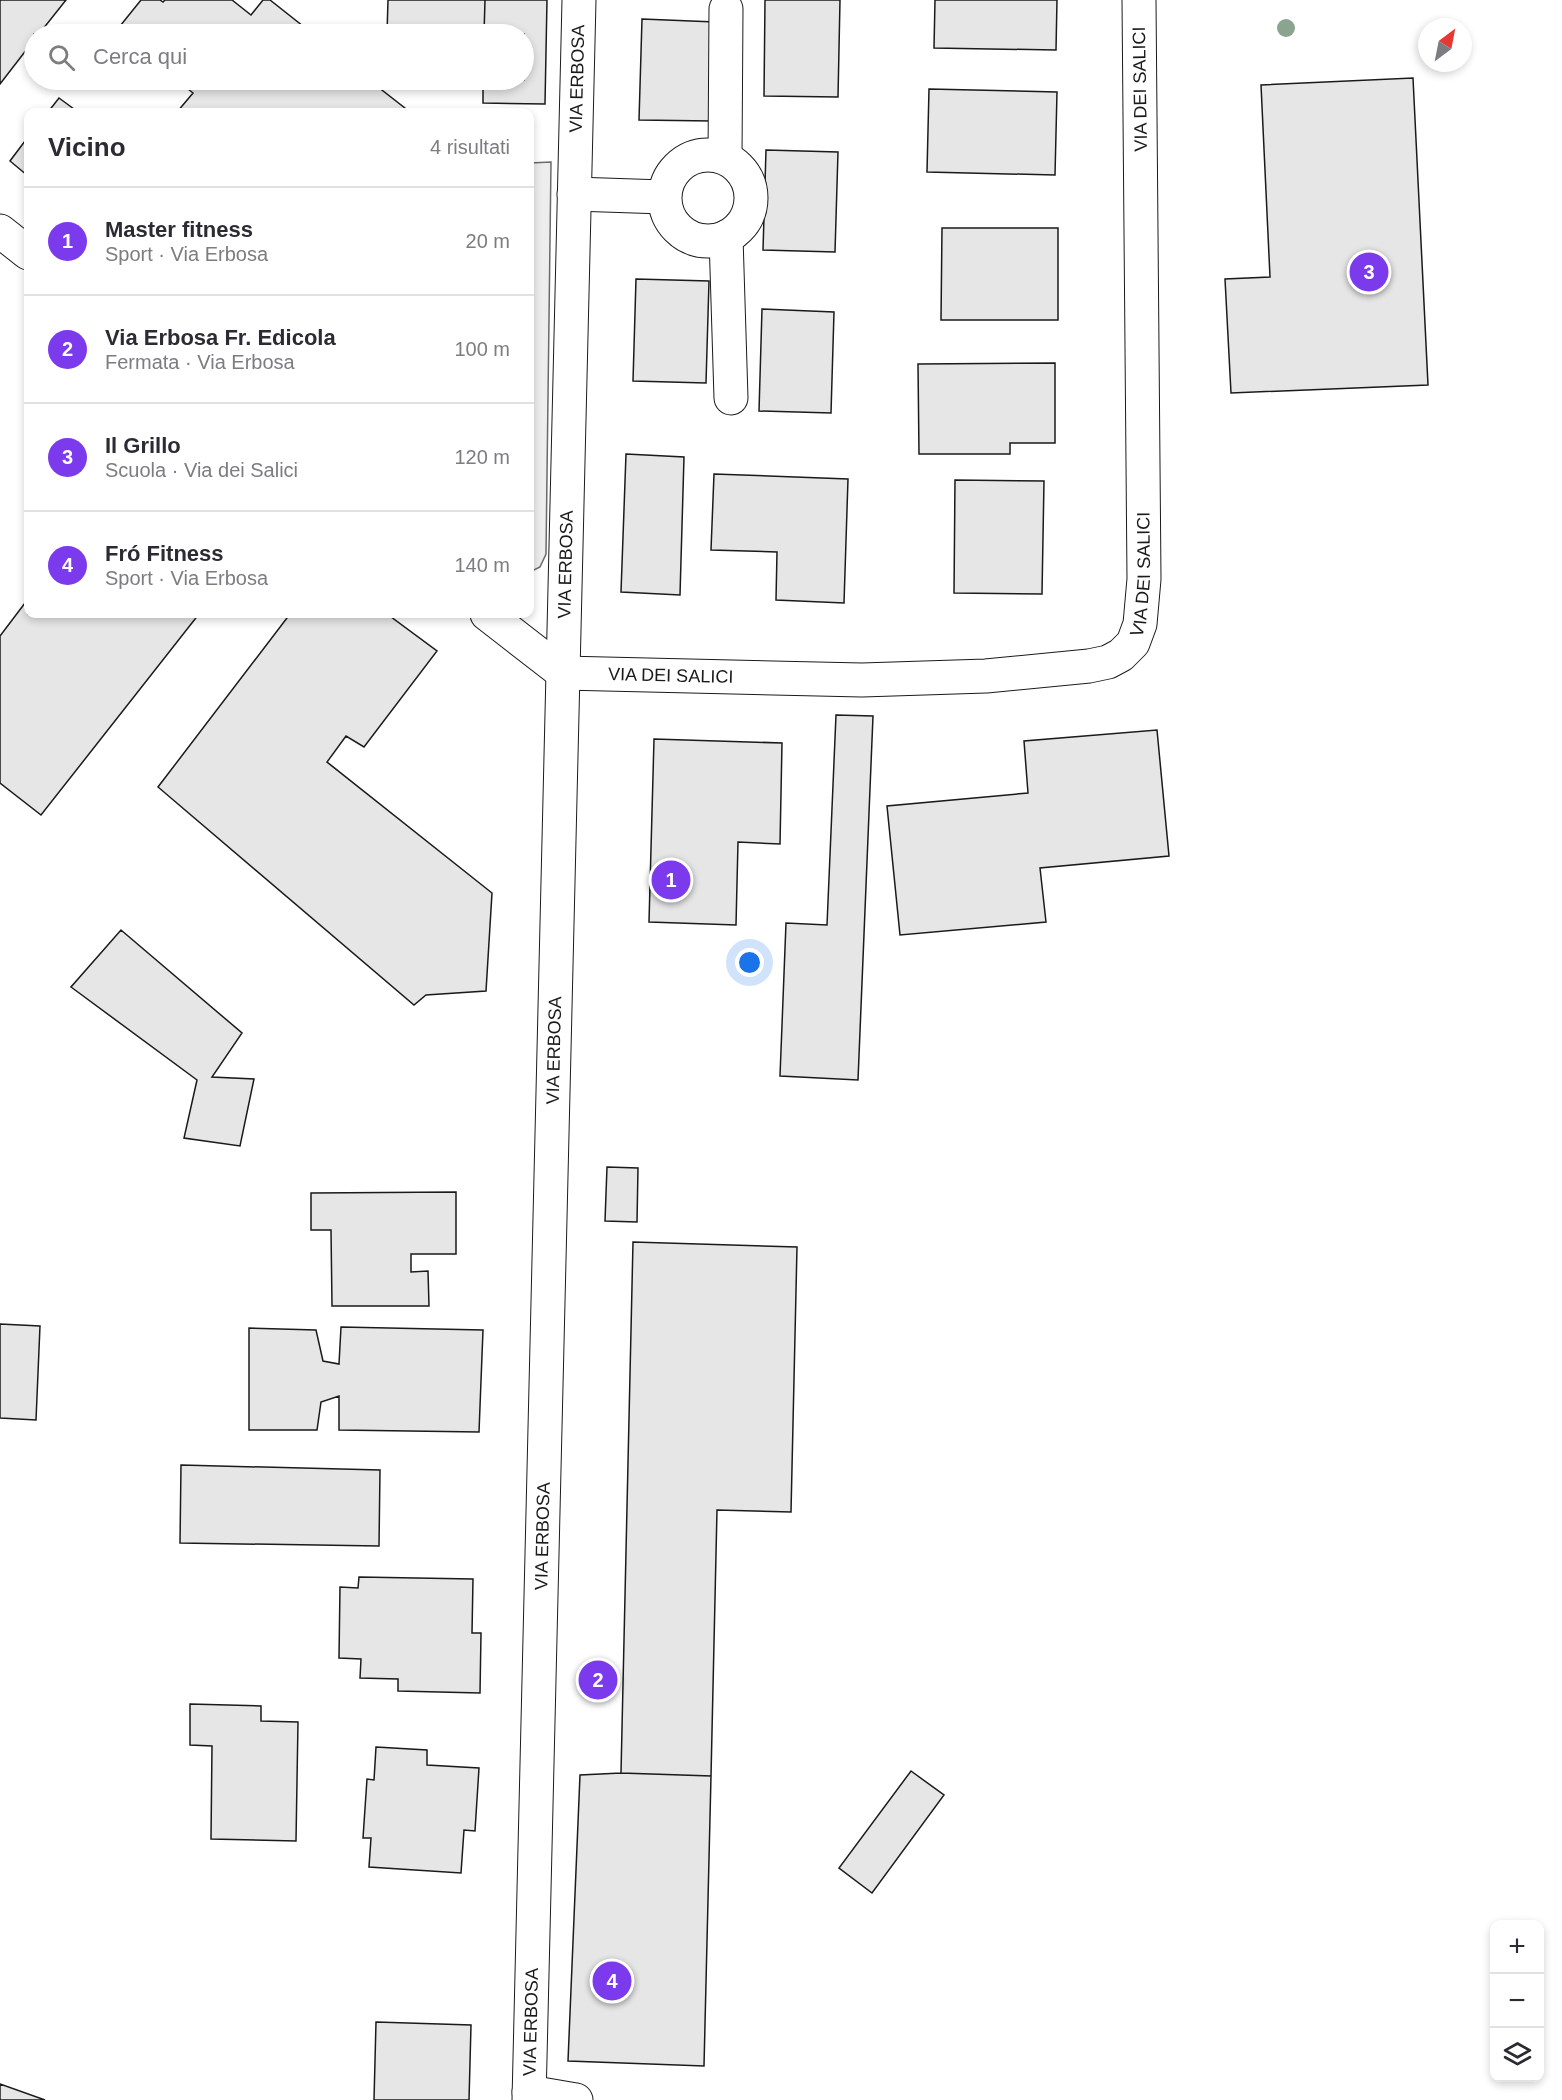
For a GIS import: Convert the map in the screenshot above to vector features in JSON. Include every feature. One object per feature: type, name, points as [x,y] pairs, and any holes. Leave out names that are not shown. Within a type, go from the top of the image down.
[{"type":"street","name":"VIA ERBOSA","points":[[529,2096],[579,0]]},
{"type":"street","name":"VIA DEI SALICI","points":[[563,673],[852,680],[986,676],[1060,670],[1108,662],[1122,655],[1133,643],[1140,624],[1144,579],[1139,0]]},
{"type":"street","points":[[725,158],[726,9]]},
{"type":"street","points":[[711,154],[737,165],[746,177],[751,190],[752,204],[747,218],[739,229],[726,237],[705,241],[684,234],[674,224],[666,211],[664,197],[667,182],[674,170],[684,161],[711,154]]},
{"type":"street","points":[[574,194],[664,197]]},
{"type":"street","points":[[0,231],[24,250]]},
{"type":"street","points":[[726,237],[731,398]]},
{"type":"street","points":[[493,618],[563,673]]},
{"type":"street","points":[[529,2096],[576,2100]]},
{"type":"shaded area","points":[[551,162],[546,554],[540,567],[534,570],[534,163]]},
{"type":"building","points":[[0,0],[66,0],[47,24],[24,24],[24,53],[0,84]]},
{"type":"building","points":[[141,0],[163,2],[165,0],[232,0],[251,15],[263,0],[270,0],[300,24],[122,24]]},
{"type":"building","points":[[388,0],[485,0],[484,24],[387,24]]},
{"type":"building","points":[[485,0],[547,0],[545,104],[483,103],[483,90],[534,90],[534,24],[484,24]]},
{"type":"building","points":[[765,0],[840,0],[838,97],[764,96]]},
{"type":"building","points":[[935,0],[1057,0],[1056,50],[934,48]]},
{"type":"building","points":[[642,19],[715,22],[712,121],[639,120]]},
{"type":"building","points":[[1413,78],[1428,385],[1231,393],[1225,279],[1270,277],[1261,85]]},
{"type":"building","points":[[929,89],[1057,92],[1055,175],[927,172]]},
{"type":"building","points":[[189,90],[382,90],[405,108],[180,108],[193,93]]},
{"type":"building","points":[[59,98],[73,108],[51,108]]},
{"type":"building","points":[[24,142],[24,173],[10,161]]},
{"type":"building","points":[[766,150],[838,152],[835,252],[763,250]]},
{"type":"building","points":[[942,228],[1058,228],[1058,320],[941,320]]},
{"type":"building","points":[[636,279],[709,281],[706,383],[633,381]]},
{"type":"building","points":[[762,309],[834,312],[831,413],[759,411]]},
{"type":"building","points":[[1055,363],[1055,443],[1010,443],[1010,454],[919,454],[918,364]]},
{"type":"building","points":[[626,454],[684,457],[680,595],[621,592]]},
{"type":"building","points":[[714,474],[848,479],[844,603],[776,600],[777,552],[711,550]]},
{"type":"building","points":[[955,480],[1044,481],[1042,594],[954,593]]},
{"type":"building","points":[[24,604],[24,618],[196,618],[41,815],[0,783],[0,636]]},
{"type":"building","points":[[287,618],[392,618],[437,651],[364,747],[346,736],[327,762],[492,893],[486,991],[426,995],[414,1005],[158,787]]},
{"type":"building","points":[[836,715],[873,716],[858,1080],[780,1076],[786,923],[827,925]]},
{"type":"building","points":[[1157,730],[1169,856],[1040,868],[1046,922],[900,935],[887,806],[1028,793],[1024,741]]},
{"type":"building","points":[[654,739],[782,743],[780,844],[738,842],[736,925],[649,922]]},
{"type":"building","points":[[121,930],[242,1033],[212,1077],[254,1079],[240,1146],[184,1138],[197,1080],[71,987]]},
{"type":"building","points":[[607,1167],[638,1168],[637,1222],[605,1221]]},
{"type":"building","points":[[456,1192],[456,1254],[411,1254],[411,1272],[428,1271],[429,1306],[332,1306],[331,1230],[311,1230],[311,1193]]},
{"type":"building","points":[[633,1242],[797,1247],[791,1512],[717,1510],[711,1776],[621,1773]]},
{"type":"building","points":[[0,1324],[40,1326],[36,1420],[0,1418]]},
{"type":"building","points":[[341,1327],[483,1330],[479,1432],[339,1430],[339,1396],[321,1402],[317,1430],[249,1430],[249,1328],[316,1330],[323,1361],[339,1364]]},
{"type":"building","points":[[181,1465],[380,1470],[379,1546],[180,1543]]},
{"type":"building","points":[[359,1577],[473,1579],[472,1633],[481,1633],[480,1693],[398,1691],[398,1679],[360,1678],[361,1659],[339,1658],[340,1587],[358,1588]]},
{"type":"building","points":[[190,1704],[261,1706],[261,1721],[298,1722],[296,1841],[211,1839],[212,1746],[190,1745]]},
{"type":"building","points":[[376,1747],[427,1750],[427,1765],[479,1768],[475,1831],[464,1830],[461,1873],[369,1867],[371,1838],[363,1838],[367,1779],[374,1780]]},
{"type":"building","points":[[911,1771],[944,1795],[872,1893],[839,1868]]},
{"type":"building","points":[[621,1773],[711,1776],[704,2066],[568,2061],[580,1775]]},
{"type":"building","points":[[376,2022],[471,2025],[469,2100],[374,2100]]},
{"type":"building","points":[[0,2084],[45,2100],[0,2100]]},
{"type":"place","name":"Il Grillo","points":[[1369,272]]},
{"type":"place","name":"Master fitness","points":[[671,880]]},
{"type":"place","name":"Via Erbosa Fr. Edicola","points":[[598,1680]]},
{"type":"place","name":"Fró Fitness","points":[[612,1981]]}]
